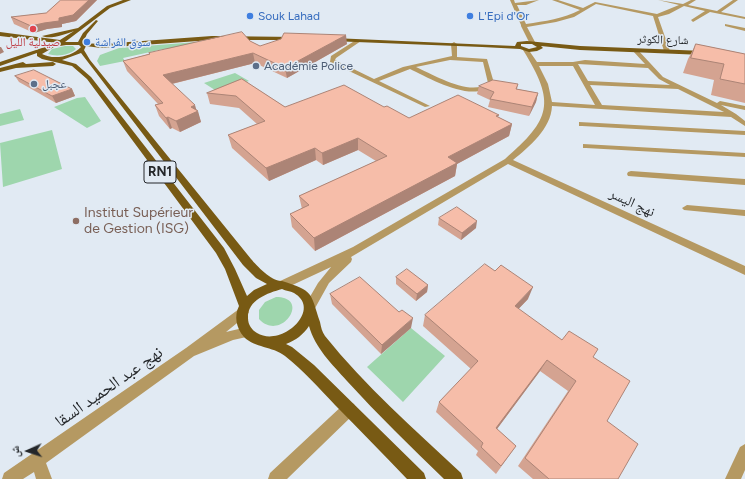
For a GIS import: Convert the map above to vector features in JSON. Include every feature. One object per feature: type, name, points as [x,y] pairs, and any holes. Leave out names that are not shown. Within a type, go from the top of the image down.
[{"type":"main road","points":[[0,64],[62,42],[112,4],[129,0]]},
{"type":"main road","points":[[82,48],[85,34],[99,18],[100,13]]},
{"type":"main road","points":[[0,34],[21,40],[60,34],[85,24]]},
{"type":"main road","points":[[0,38],[72,43],[82,48],[212,38],[304,39]]},
{"type":"main road","points":[[327,40],[536,46]]},
{"type":"main road","points":[[52,46],[72,43]]},
{"type":"main road","points":[[522,46],[536,46]]},
{"type":"main road","name":"شارع الكوثر","points":[[536,46],[714,53]]},
{"type":"main road","name":"RN1","points":[[50,59],[72,55],[82,48],[88,61],[248,262],[260,275],[280,286],[293,287],[301,291],[307,298],[318,336],[335,358],[368,394],[455,479]]},
{"type":"main road","name":"RN1","points":[[35,52],[50,59],[74,65],[89,78],[220,251],[230,269],[244,309],[242,319],[247,332]]},
{"type":"main road","points":[[0,70],[50,59]]},
{"type":"main road","points":[[17,66],[48,64],[74,65]]},
{"type":"main road","points":[[244,309],[251,298],[259,292],[268,288],[280,286]]},
{"type":"main road","points":[[270,342],[293,336],[308,320],[310,309]]},
{"type":"main road","points":[[247,332],[253,337],[270,342],[288,351],[304,364],[418,479]]},
{"type":"street","points":[[512,2],[526,4],[537,0]]},
{"type":"street","points":[[554,0],[582,9]]},
{"type":"street","points":[[660,0],[745,18]]},
{"type":"street","points":[[524,28],[556,22],[598,3],[656,15],[667,13],[694,0]]},
{"type":"street","points":[[716,12],[736,0]]},
{"type":"street","points":[[512,2],[524,28],[536,46],[535,62]]},
{"type":"street","points":[[693,21],[708,11]]},
{"type":"street","points":[[656,15],[667,52]]},
{"type":"street","points":[[727,25],[745,30]]},
{"type":"street","points":[[280,286],[357,250],[508,161],[537,135],[546,121],[549,93],[535,62],[522,46],[524,28]]},
{"type":"street","points":[[358,41],[333,56],[332,61],[427,106]]},
{"type":"street","points":[[451,58],[455,55],[454,44]]},
{"type":"street","points":[[635,50],[648,66],[661,78],[734,115],[745,124]]},
{"type":"street","points":[[374,81],[411,67],[451,58],[485,60],[491,83],[490,86],[477,90],[464,90],[411,67]]},
{"type":"street","points":[[535,62],[575,64],[585,62],[648,66]]},
{"type":"street","points":[[575,64],[600,108]]},
{"type":"street","points":[[586,83],[679,87]]},
{"type":"street","points":[[706,100],[745,108]]},
{"type":"street","points":[[549,104],[734,115]]},
{"type":"street","points":[[582,124],[745,133]]},
{"type":"street","points":[[586,146],[745,155]]},
{"type":"street","name":"نهج اليسر","points":[[508,161],[745,271]]},
{"type":"street","points":[[631,174],[745,182]]},
{"type":"street","points":[[687,208],[745,213]]},
{"type":"street","points":[[310,309],[322,284],[330,273],[357,250]]},
{"type":"street","points":[[190,352],[244,309]]},
{"type":"street","points":[[190,352],[232,335],[247,332]]},
{"type":"street","name":"نهج عبد الحميد السقا","points":[[10,479],[190,352]]},
{"type":"street","points":[[276,479],[349,409]]},
{"type":"street","points":[[733,479],[745,452]]},
{"type":"street","points":[[37,460],[44,479]]},
{"type":"green space","points":[[210,41],[172,50],[164,49],[123,58],[125,61],[100,66],[97,61],[100,55],[119,48]]},
{"type":"green space","points":[[73,46],[76,49],[63,55],[48,54],[52,49]]},
{"type":"green space","points":[[235,73],[249,81],[218,92],[204,83]]},
{"type":"green space","points":[[85,97],[101,121],[87,128],[54,107],[77,98]]},
{"type":"green space","points":[[20,109],[24,120],[0,126],[0,114]]},
{"type":"green space","points":[[52,130],[62,169],[3,187],[0,143]]},
{"type":"green space","points":[[276,297],[287,299],[292,304],[292,310],[284,323],[276,326],[268,325],[259,319],[259,310],[265,302]]},
{"type":"green space","points":[[411,328],[445,356],[403,402],[367,367]]},
{"type":"building","points":[[61,0],[89,0],[73,15],[59,18],[59,21],[31,26],[11,17],[46,13]]},
{"type":"building","points":[[242,32],[250,41],[260,46],[281,39],[284,33],[346,35],[285,68],[253,53],[163,75],[195,105],[191,107],[198,111],[176,121],[168,117],[166,118],[155,105],[163,103],[123,61],[150,54],[149,53]]},
{"type":"building","points":[[696,44],[745,54],[745,84],[720,79],[724,64],[691,58]]},
{"type":"building","points":[[34,70],[72,89],[52,96],[15,76]]},
{"type":"building","points":[[242,79],[285,107],[344,85],[384,107],[387,106],[409,118],[458,95],[499,115],[496,116],[512,124],[448,157],[457,163],[314,238],[290,214],[309,205],[299,196],[387,156],[358,138],[322,153],[315,148],[266,168],[228,135],[265,121],[236,96],[207,93]]},
{"type":"building","points":[[493,80],[518,84],[516,89],[538,93],[532,107],[490,99],[494,92],[479,86]]},
{"type":"building","points":[[457,207],[477,221],[462,233],[439,218]]},
{"type":"building","points":[[485,264],[495,271],[501,265],[533,287],[515,306],[562,340],[569,331],[598,349],[593,357],[630,381],[607,421],[638,444],[618,479],[549,479],[525,458],[576,381],[547,360],[496,428],[516,446],[501,466],[481,447],[483,443],[439,402],[478,361],[425,315]]},
{"type":"building","points":[[407,269],[428,285],[417,294],[396,277]]},
{"type":"building","points":[[360,277],[399,312],[402,310],[413,318],[382,345],[330,294]]},
{"type":"place","name":"Souk Lahad","points":[[250,16]]},
{"type":"place","name":"L'Epi d'Or","points":[[470,16]]},
{"type":"place","name":"صيدلية الليل","points":[[33,29]]},
{"type":"place","name":"سوق الفراشة","points":[[87,42]]},
{"type":"place","name":"Académie Police","points":[[256,66]]},
{"type":"place","name":"عجبل","points":[[34,84]]},
{"type":"place","name":"Institut Supérieur de Gestion (ISG)","points":[[76,221]]}]
